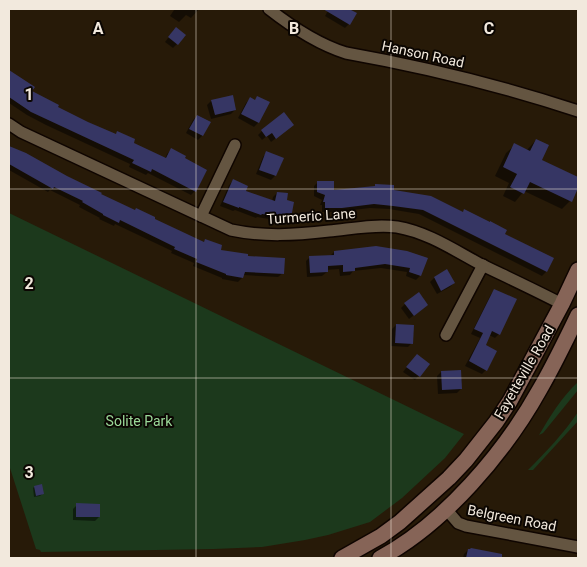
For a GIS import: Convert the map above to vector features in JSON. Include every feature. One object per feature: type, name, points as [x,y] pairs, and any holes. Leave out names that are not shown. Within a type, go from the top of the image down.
[{"type":"main road","name":"Fayetteville Road","points":[[342,558],[381,536],[400,522],[466,460],[510,401],[578,270]]},
{"type":"main road","name":"Fayetteville Road","points":[[380,558],[412,538],[446,509],[477,478],[513,432],[540,390],[578,315]]},
{"type":"street","name":"Hanson Road","points":[[269,9],[318,42],[346,53],[445,73],[536,97],[578,111]]},
{"type":"street","name":"Turmeric Lane","points":[[9,124],[21,132],[231,230],[250,234],[292,235],[367,227],[397,228],[420,234],[562,304]]},
{"type":"street","points":[[201,216],[235,145]]},
{"type":"street","points":[[446,335],[483,265]]},
{"type":"street","name":"Belgreen Road","points":[[446,509],[458,523],[466,526],[578,546]]},
{"type":"green space","name":"Solite Park","points":[[9,213],[464,434],[445,458],[402,498],[370,522],[328,535],[262,547],[41,552],[36,549],[9,465]]},
{"type":"green space","points":[[578,382],[578,390],[543,433],[539,435],[561,401]]},
{"type":"green space","points":[[578,412],[578,421],[533,470],[528,470],[567,427]]},
{"type":"building","points":[[323,9],[349,9],[357,13],[350,25]]},
{"type":"building","points":[[176,27],[186,35],[178,45],[168,37]]},
{"type":"building","points":[[9,70],[35,87],[32,91],[88,122],[116,134],[117,131],[135,139],[134,143],[166,158],[171,148],[186,156],[185,158],[207,170],[196,192],[152,169],[151,172],[132,163],[134,160],[31,112],[9,97]]},
{"type":"building","points":[[233,95],[236,110],[215,115],[211,100]]},
{"type":"building","points":[[257,96],[270,102],[259,123],[241,114],[250,97],[255,100]]},
{"type":"building","points":[[284,112],[294,125],[276,139],[272,133],[266,137],[261,130]]},
{"type":"building","points":[[197,115],[211,122],[203,136],[189,129]]},
{"type":"building","points":[[536,139],[549,145],[542,160],[578,177],[578,188],[572,202],[530,182],[524,194],[510,187],[517,174],[503,167],[514,143],[530,151]]},
{"type":"building","points":[[9,146],[135,210],[136,208],[204,242],[205,239],[222,245],[221,250],[248,254],[248,256],[285,258],[284,274],[245,272],[243,278],[226,275],[196,262],[197,259],[174,249],[175,247],[120,220],[119,223],[103,215],[83,201],[54,187],[53,189],[9,164]]},
{"type":"building","points":[[266,151],[284,158],[276,176],[259,170]]},
{"type":"building","points":[[233,179],[248,186],[246,191],[275,201],[277,192],[288,193],[287,200],[294,202],[291,218],[261,215],[223,202]]},
{"type":"building","points":[[317,181],[334,181],[334,190],[375,186],[375,184],[394,185],[394,190],[431,196],[463,212],[464,209],[490,221],[507,230],[505,234],[554,258],[547,272],[423,210],[374,204],[325,208],[325,202],[323,202],[325,195],[317,192]]},
{"type":"building","points":[[376,246],[407,251],[428,258],[421,276],[409,272],[410,268],[385,264],[355,268],[355,271],[343,272],[343,265],[328,266],[328,272],[310,273],[309,256],[334,255],[334,251]]},
{"type":"building","points":[[447,269],[455,283],[441,291],[434,277]]},
{"type":"building","points":[[494,289],[517,299],[500,335],[492,331],[486,345],[497,351],[487,371],[469,361],[483,333],[474,329]]},
{"type":"building","points":[[419,292],[428,305],[414,316],[404,303]]},
{"type":"building","points":[[396,324],[414,325],[413,344],[395,343]]},
{"type":"building","points":[[417,354],[430,364],[420,377],[406,367]]},
{"type":"building","points":[[461,370],[462,389],[442,390],[441,371]]},
{"type":"building","points":[[42,484],[44,494],[36,496],[34,486]]},
{"type":"building","points":[[76,503],[100,504],[100,517],[76,517]]},
{"type":"building","points":[[468,549],[502,554],[502,558],[466,558]]}]
